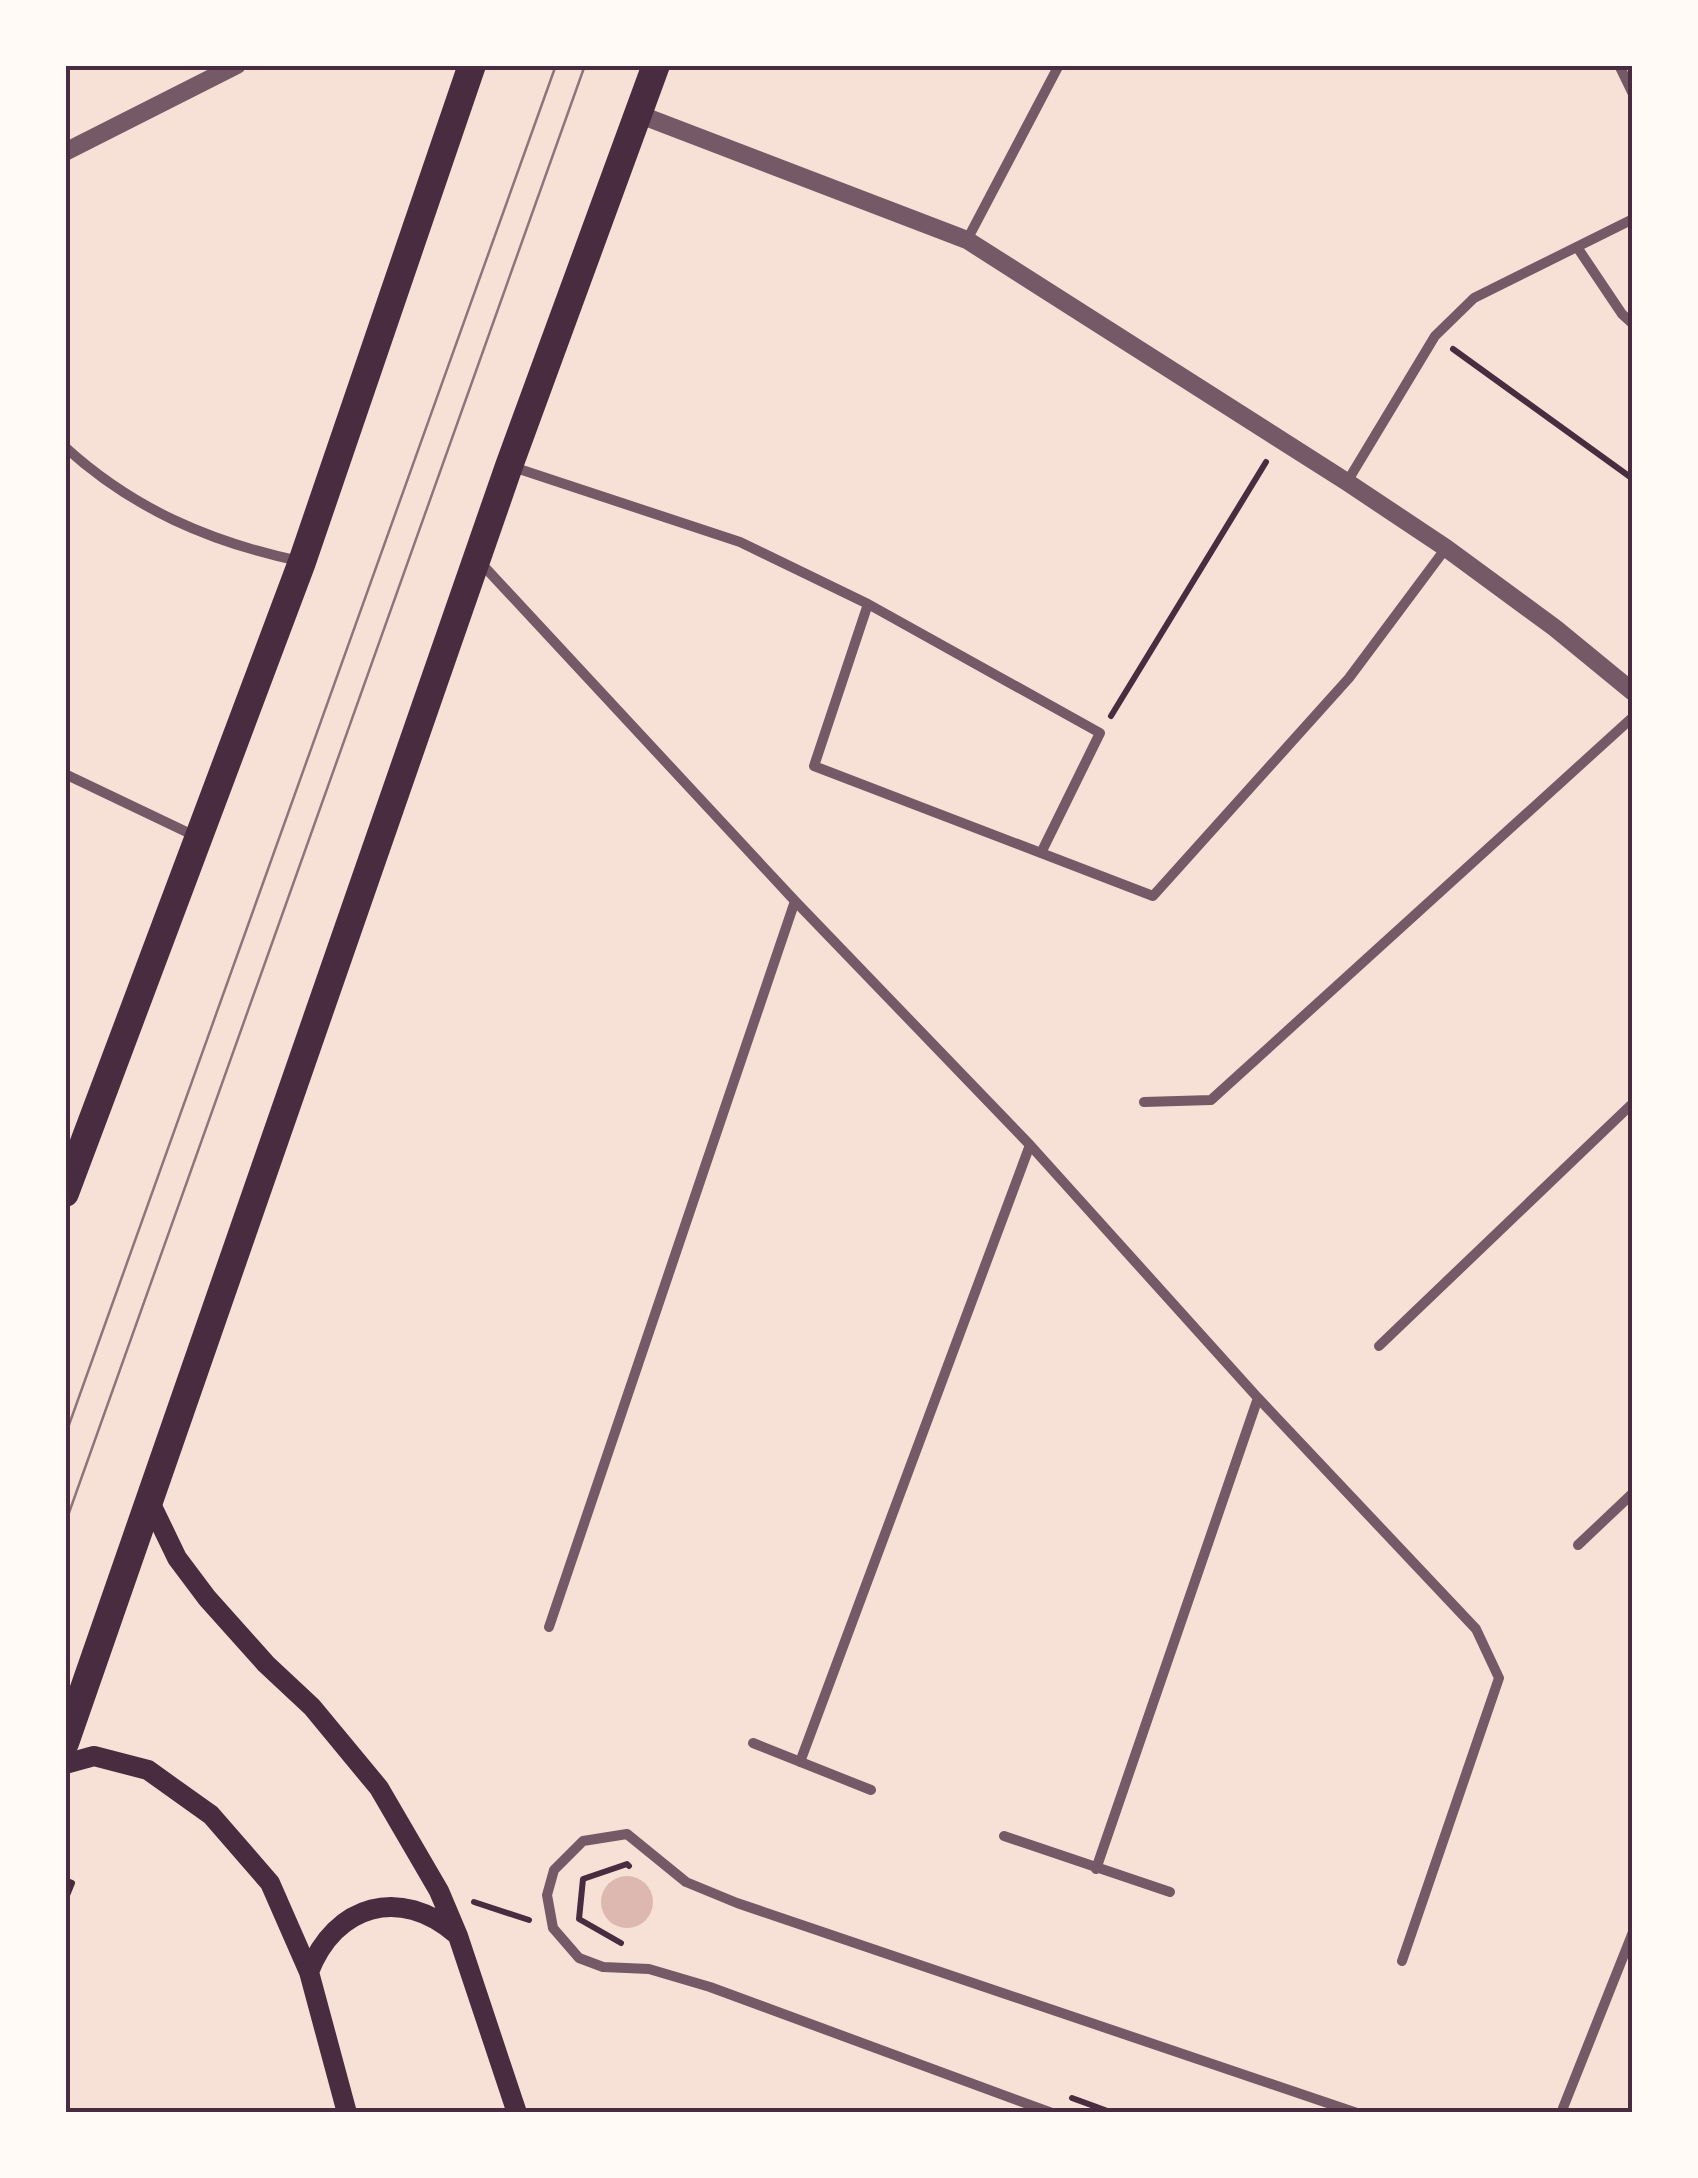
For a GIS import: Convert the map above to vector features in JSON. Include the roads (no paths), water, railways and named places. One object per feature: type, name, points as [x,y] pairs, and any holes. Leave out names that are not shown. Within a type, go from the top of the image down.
[{"type":"highway","points":[[65,1193],[302,562],[472,65]]},
{"type":"highway","points":[[65,1743],[510,466],[656,65]]},
{"type":"main road","points":[[150,1502],[178,1558],[207,1598],[266,1664],[312,1706],[379,1788],[440,1891],[517,2113]]},
{"type":"main road","points":[[65,1764],[94,1756],[148,1770],[211,1815],[270,1882],[309,1972],[346,2113]]},
{"type":"main road","points":[[309,1972],[316,1953],[342,1923],[378,1908],[421,1911],[458,1936]]},
{"type":"street","points":[[65,152],[237,65]]},
{"type":"street","points":[[967,240],[1059,65]]},
{"type":"street","points":[[1619,65],[1633,94]]},
{"type":"street","points":[[638,114],[967,240],[1446,548],[1555,628],[1633,692]]},
{"type":"street","points":[[1347,482],[1435,336],[1474,298],[1633,219]]},
{"type":"street","points":[[1577,247],[1622,314],[1633,324]]},
{"type":"street","points":[[65,447],[109,483],[201,534],[250,551],[302,562]]},
{"type":"street","points":[[510,466],[740,542],[868,604],[1100,733],[1041,853]]},
{"type":"street","points":[[868,604],[814,766],[1153,896],[1349,678],[1446,548]]},
{"type":"street","points":[[478,560],[795,901],[1030,1144],[1258,1398],[1476,1628],[1500,1678],[1402,1960]]},
{"type":"street","points":[[1144,1102],[1211,1100],[1633,717]]},
{"type":"street","points":[[65,774],[199,838]]},
{"type":"street","points":[[549,1627],[795,901]]},
{"type":"street","points":[[1379,1346],[1633,1102]]},
{"type":"street","points":[[800,1762],[1030,1144]]},
{"type":"street","points":[[1096,1868],[1258,1398]]},
{"type":"street","points":[[1578,1545],[1633,1493]]},
{"type":"street","points":[[753,1744],[871,1790]]},
{"type":"street","points":[[1052,2113],[710,1987],[650,1969],[602,1968],[579,1958],[553,1928],[547,1895],[554,1870],[583,1841],[627,1834],[686,1882],[737,1903],[1356,2113]]},
{"type":"street","points":[[1004,1836],[1170,1892]]},
{"type":"street","points":[[1563,2108],[1633,1932]]},
{"type":"tram line","points":[[65,1436],[556,65]]},
{"type":"tram line","points":[[65,1524],[585,65]]}]
